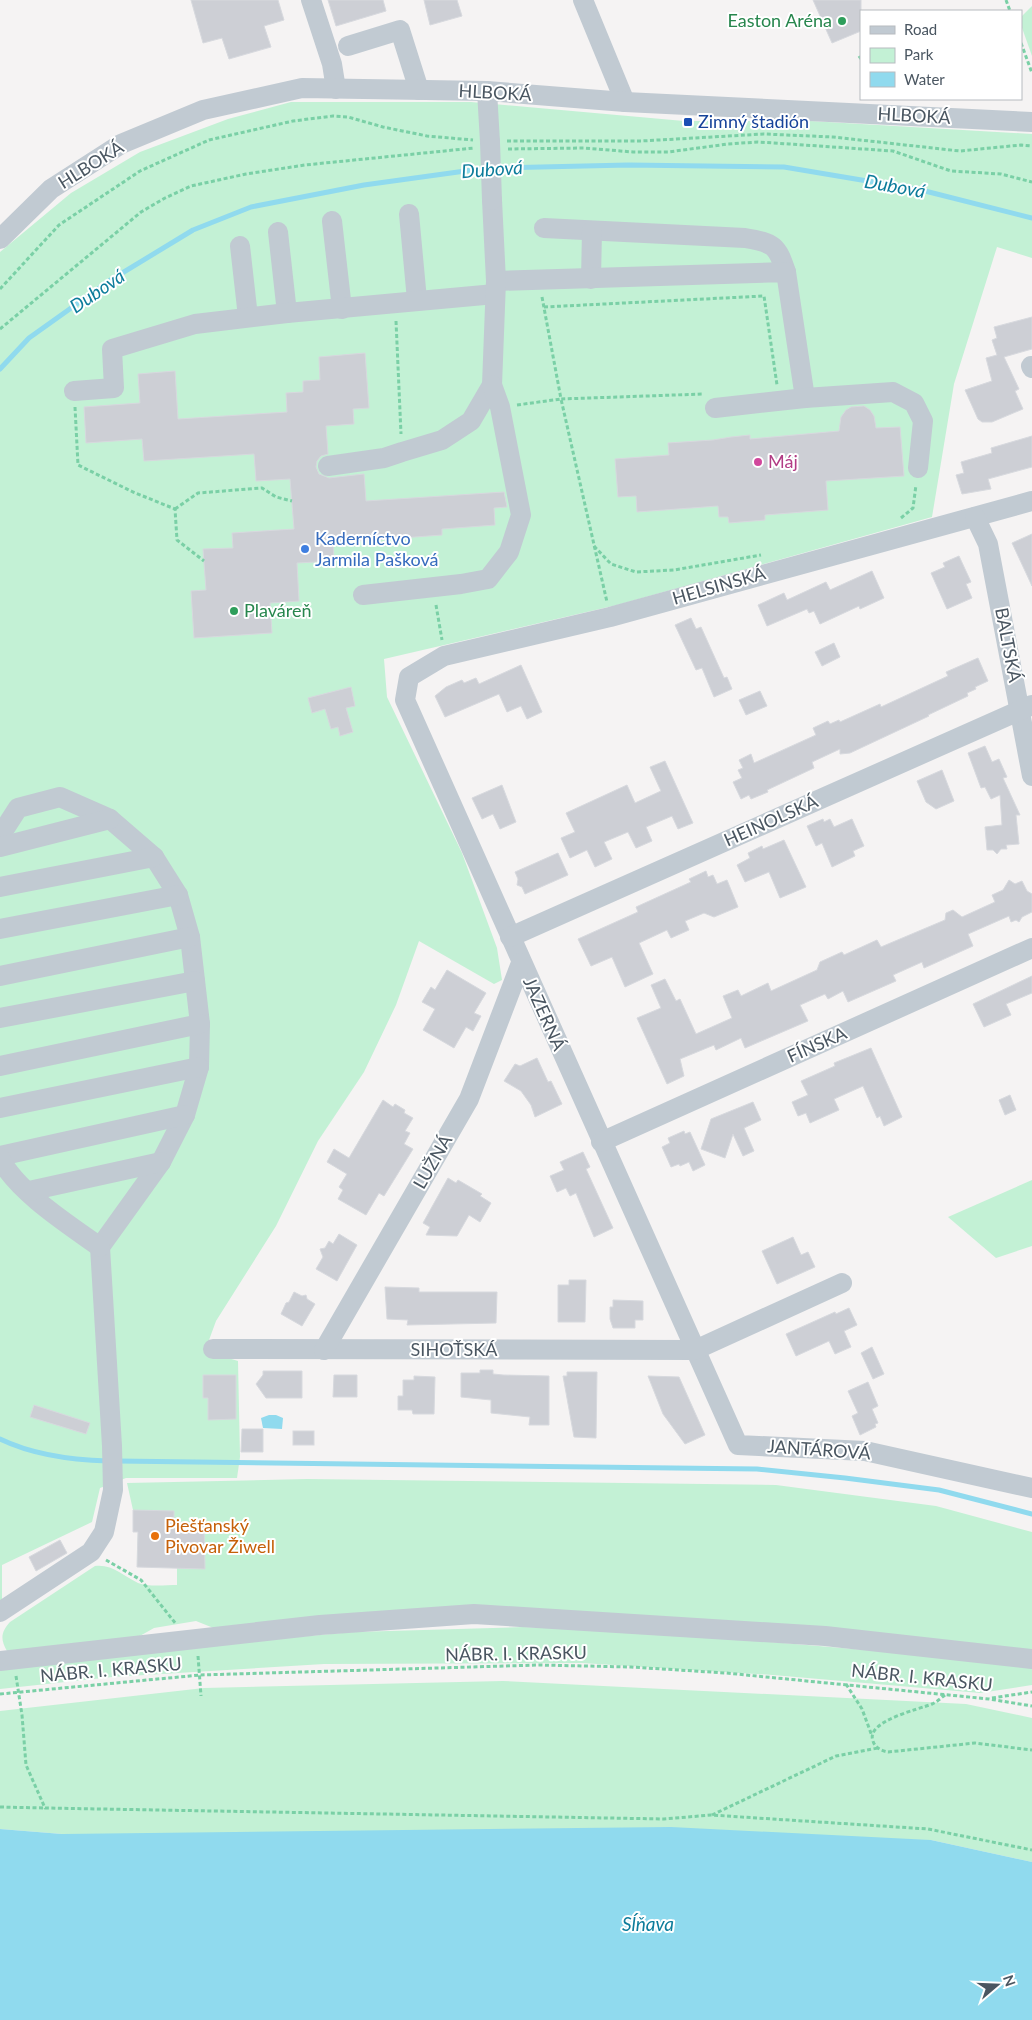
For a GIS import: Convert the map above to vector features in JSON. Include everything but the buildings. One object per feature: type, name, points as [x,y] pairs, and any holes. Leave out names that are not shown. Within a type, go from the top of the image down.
[{"type":"street","points":[[310,0],[332,64],[336,89]]},
{"type":"street","points":[[582,0],[625,102]]},
{"type":"street","points":[[348,46],[400,30],[419,90]]},
{"type":"street","name":"HLBOKÁ","points":[[0,238],[51,190],[121,144],[204,110],[302,88],[487,91],[625,102],[1032,122]]},
{"type":"street","points":[[363,595],[433,588],[488,579],[509,552],[521,515],[500,407],[492,385],[496,288],[487,91]]},
{"type":"street","points":[[409,214],[417,300]]},
{"type":"street","points":[[332,221],[342,309]]},
{"type":"street","points":[[544,228],[745,238],[765,242],[779,252],[786,272],[805,398]]},
{"type":"street","points":[[591,279],[592,231]]},
{"type":"street","points":[[278,232],[287,313]]},
{"type":"street","points":[[240,246],[248,317]]},
{"type":"street","points":[[74,391],[114,388],[112,349],[195,324],[417,300],[535,280],[786,272]]},
{"type":"street","points":[[328,466],[384,458],[442,440],[472,421],[492,385]]},
{"type":"street","points":[[710,401],[805,398],[893,392],[914,403],[923,421],[918,468]]},
{"type":"street","name":"HELSINSKÁ","points":[[409,677],[444,656],[610,617],[1032,501]]},
{"type":"street","name":"BALTSKÁ","points":[[975,517],[988,544],[1026,708],[1032,776]]},
{"type":"street","name":"JAZERNÁ","points":[[409,677],[405,700],[695,1350]]},
{"type":"street","name":"HEINOLSKÁ","points":[[510,936],[1026,708]]},
{"type":"street","points":[[0,836],[18,808],[60,797],[110,819],[154,857],[178,895],[190,937],[200,1024],[199,1067],[185,1115],[161,1162],[100,1247],[112,1446],[112,1490],[104,1532],[92,1552],[0,1612]]},
{"type":"street","points":[[0,847],[110,819]]},
{"type":"street","points":[[0,887],[154,857]]},
{"type":"street","points":[[0,930],[178,895]]},
{"type":"street","points":[[0,976],[190,937]]},
{"type":"street","name":"FÍNSKA","points":[[602,1142],[1032,948]]},
{"type":"street","name":"LUŽNÁ","points":[[324,1350],[469,1099],[521,963]]},
{"type":"street","points":[[0,1018],[195,981]]},
{"type":"street","points":[[0,1066],[200,1024]]},
{"type":"street","points":[[0,1108],[199,1067]]},
{"type":"street","points":[[100,1247],[52,1212],[7,1171],[0,1157],[185,1115]]},
{"type":"street","points":[[29,1191],[161,1162]]},
{"type":"street","points":[[695,1350],[842,1283]]},
{"type":"street","name":"SIHOŤSKÁ","points":[[213,1349],[695,1350]]},
{"type":"street","name":"JANTÁROVÁ","points":[[695,1350],[738,1446],[865,1451],[1032,1488]]},
{"type":"street","points":[[6,1660],[194,1648],[320,1625],[474,1614],[825,1636],[1032,1659]]},
{"type":"path","points":[[1022,46],[1032,73]]},
{"type":"path","points":[[0,289],[59,224],[140,171],[209,140],[293,121],[333,116],[348,118],[383,128],[489,146],[668,152],[758,142],[893,151],[951,171],[1001,174],[1032,182]]},
{"type":"path","points":[[0,329],[141,212],[165,198],[191,186],[305,164],[489,146],[641,141],[764,134],[833,137],[960,151],[1021,145],[1032,146]]},
{"type":"path","points":[[535,280],[544,307],[561,399],[610,617]]},
{"type":"path","points":[[544,307],[764,296],[778,391]]},
{"type":"path","points":[[396,302],[402,452]]},
{"type":"path","points":[[74,391],[78,464],[133,492],[175,509]]},
{"type":"path","points":[[500,407],[561,399],[710,401]]},
{"type":"path","points":[[900,519],[913,508],[918,468]]},
{"type":"path","points":[[175,509],[198,493],[262,488],[276,497],[292,501]]},
{"type":"path","points":[[175,509],[177,540],[204,561]]},
{"type":"path","points":[[594,546],[611,564],[636,572],[674,570],[767,554]]},
{"type":"path","points":[[433,588],[444,656]]},
{"type":"path","points":[[92,1552],[141,1580],[194,1648],[200,1675],[201,1696]]},
{"type":"path","points":[[6,1660],[20,1692],[26,1764],[45,1808]]},
{"type":"path","name":"NÁBR. I. KRASKU","points":[[0,1694],[200,1675],[539,1665],[640,1668],[846,1683],[945,1695],[989,1698],[1032,1706]]},
{"type":"path","points":[[846,1683],[862,1709],[873,1742],[878,1748],[888,1752],[975,1743],[1032,1750]]},
{"type":"path","points":[[989,1698],[1032,1692]]},
{"type":"path","points":[[872,1736],[878,1726],[891,1719],[935,1703],[945,1695]]},
{"type":"path","points":[[711,1815],[836,1756],[878,1748]]},
{"type":"path","points":[[0,1808],[664,1819],[711,1815],[928,1829],[1032,1850]]},
{"type":"green space","points":[[1032,6],[1032,56],[1022,28],[1022,16]]},
{"type":"green space","points":[[291,102],[471,102],[684,121],[810,121],[1032,134],[1032,258],[997,247],[954,384],[932,517],[617,605],[384,659],[387,697],[462,853],[497,948],[502,980],[494,984],[419,941],[396,1005],[364,1072],[318,1141],[276,1226],[216,1321],[205,1351],[238,1361],[240,1457],[237,1478],[126,1478],[100,1488],[92,1522],[2,1565],[2,1600],[0,1600],[0,252],[71,193],[140,152],[228,119]]},
{"type":"green space","points":[[1032,1180],[1032,1246],[996,1258],[948,1217]]},
{"type":"green space","points":[[307,1479],[776,1485],[936,1506],[1032,1532],[1032,1654],[615,1619],[221,1631],[196,1621],[154,1628],[131,1641],[7,1651],[2,1636],[10,1622],[95,1566],[113,1569],[142,1584],[177,1585],[177,1567],[137,1567],[138,1532],[133,1532],[133,1510],[127,1483]]},
{"type":"green space","points":[[523,1627],[652,1632],[996,1661],[1032,1668],[1032,1685],[980,1693],[773,1675],[582,1663],[324,1664],[112,1677],[0,1689],[0,1669],[240,1642],[354,1632]]},
{"type":"green space","points":[[503,1681],[966,1704],[1032,1718],[1032,1862],[931,1840],[62,1834],[0,1829],[0,1711],[204,1688]]},
{"type":"water","points":[[269,1415],[283,1418],[282,1429],[263,1428],[261,1418]]},
{"type":"water","name":"Sĺňava","points":[[671,1827],[931,1840],[1032,1862],[1032,2020],[0,2020],[0,1829],[62,1834]]},
{"type":"waterway","name":"Dubová","points":[[496,168],[628,165],[784,167],[921,190],[1032,218]]},
{"type":"waterway","name":"Dubová","points":[[0,369],[29,338],[109,281],[193,230],[251,207],[364,185],[487,168]]},
{"type":"waterway","points":[[0,1439],[26,1449],[53,1456],[108,1461]]},
{"type":"waterway","points":[[117,1461],[757,1469],[939,1490],[1032,1514]]},
{"type":"place","name":"Easton Aréna","points":[[842,21]]},
{"type":"place","name":"Zimný štadión","points":[[688,122]]},
{"type":"place","name":"Máj","points":[[758,462]]},
{"type":"place","name":"Kaderníctvo Jarmila Pašková","points":[[305,549]]},
{"type":"place","name":"Plaváreň","points":[[234,611]]},
{"type":"place","name":"Piešťanský Pivovar Žiwell","points":[[155,1536]]}]
